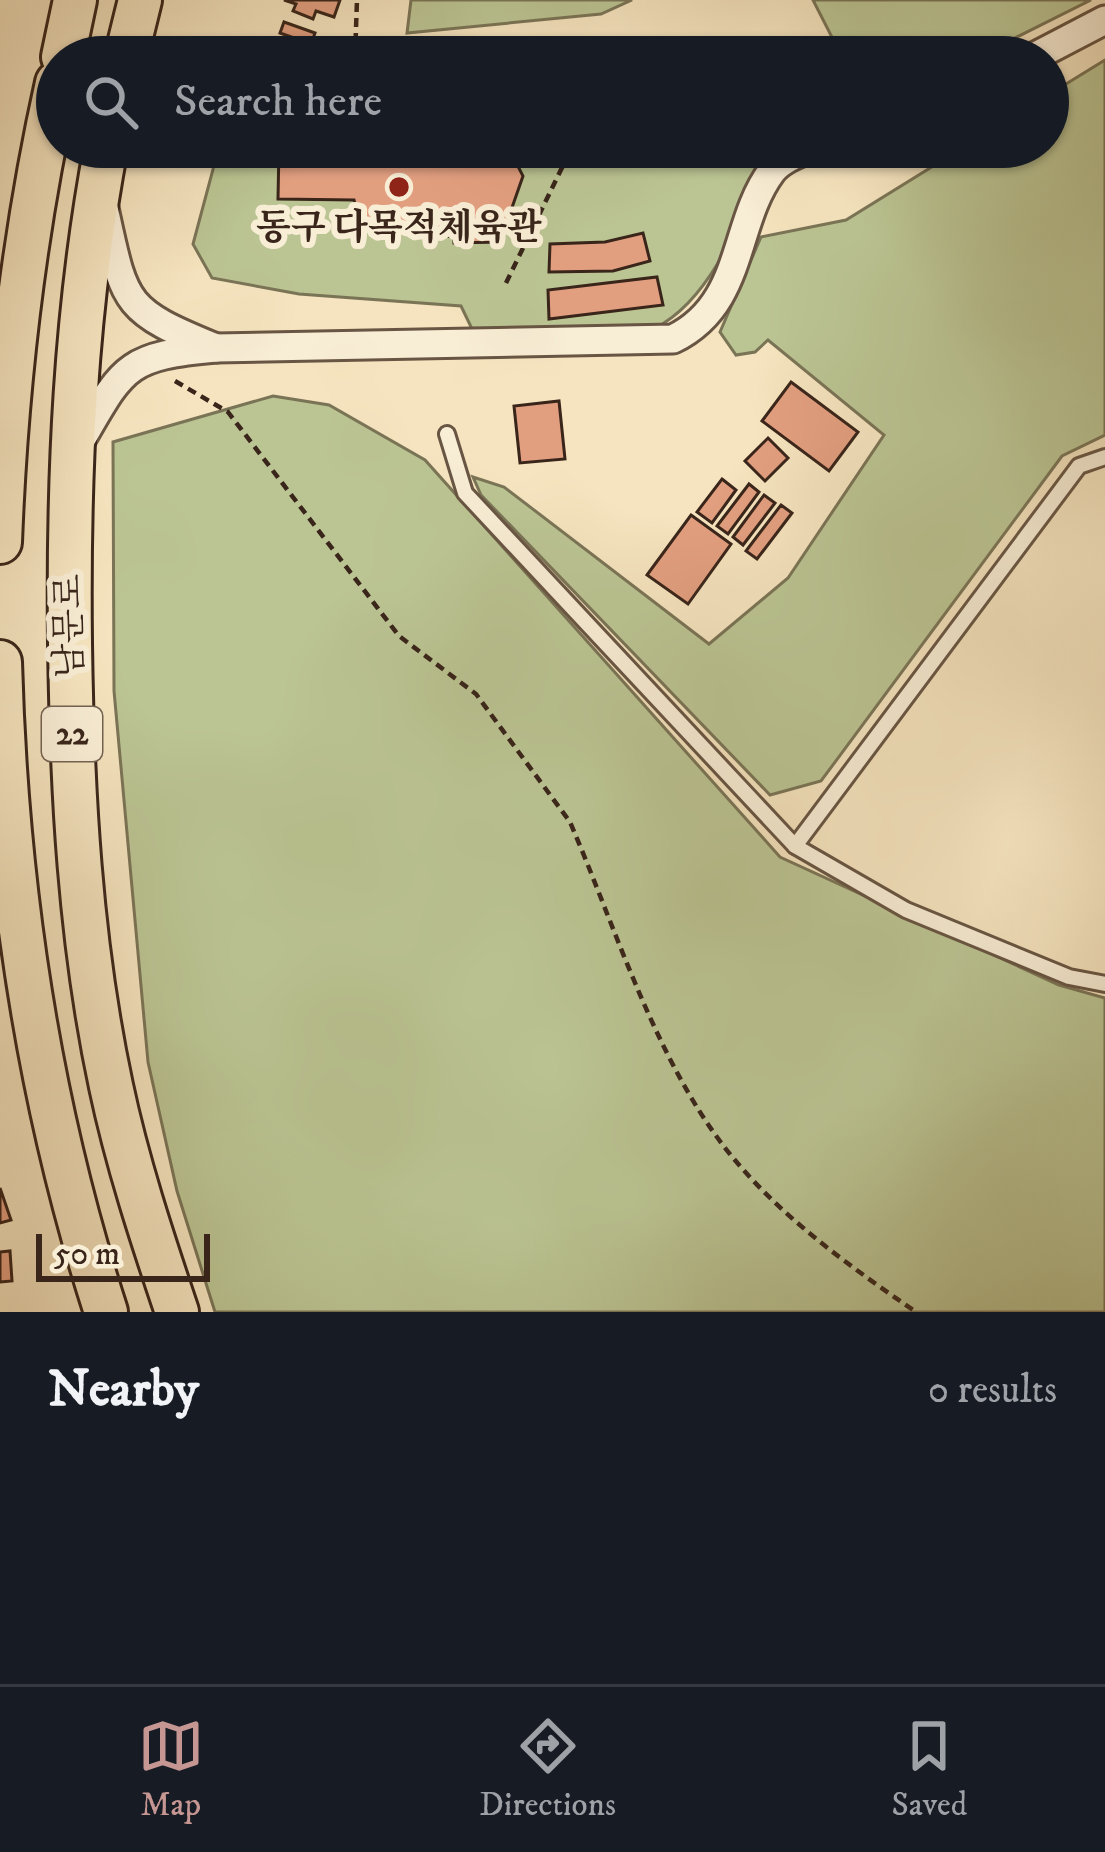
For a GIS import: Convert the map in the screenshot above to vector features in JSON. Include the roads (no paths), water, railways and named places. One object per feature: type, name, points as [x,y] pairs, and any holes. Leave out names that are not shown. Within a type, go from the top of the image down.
[{"type":"main road","points":[[67,36],[75,0]]},
{"type":"main road","points":[[132,36],[140,0]]},
{"type":"main road","points":[[0,542],[14,312],[38,168]]},
{"type":"main road","name":"남문로","points":[[103,168],[80,325],[69,459],[71,714],[93,977],[111,1087],[177,1312]]},
{"type":"main road","name":"남문로","points":[[0,662],[12,870],[36,1024],[58,1148],[106,1312]]},
{"type":"street","points":[[1069,39],[1105,20]]},
{"type":"street","points":[[103,168],[126,296],[145,317],[216,348]]},
{"type":"street","points":[[69,459],[116,380],[138,361],[216,348],[673,339],[704,320],[718,300],[772,172],[779,168]]},
{"type":"lane","points":[[447,434],[465,494],[795,846],[905,910],[1069,976],[1105,984]]},
{"type":"lane","points":[[795,846],[1078,466],[1105,457]]},
{"type":"place","name":"동구 다목적체육관","points":[[399,187]]}]
